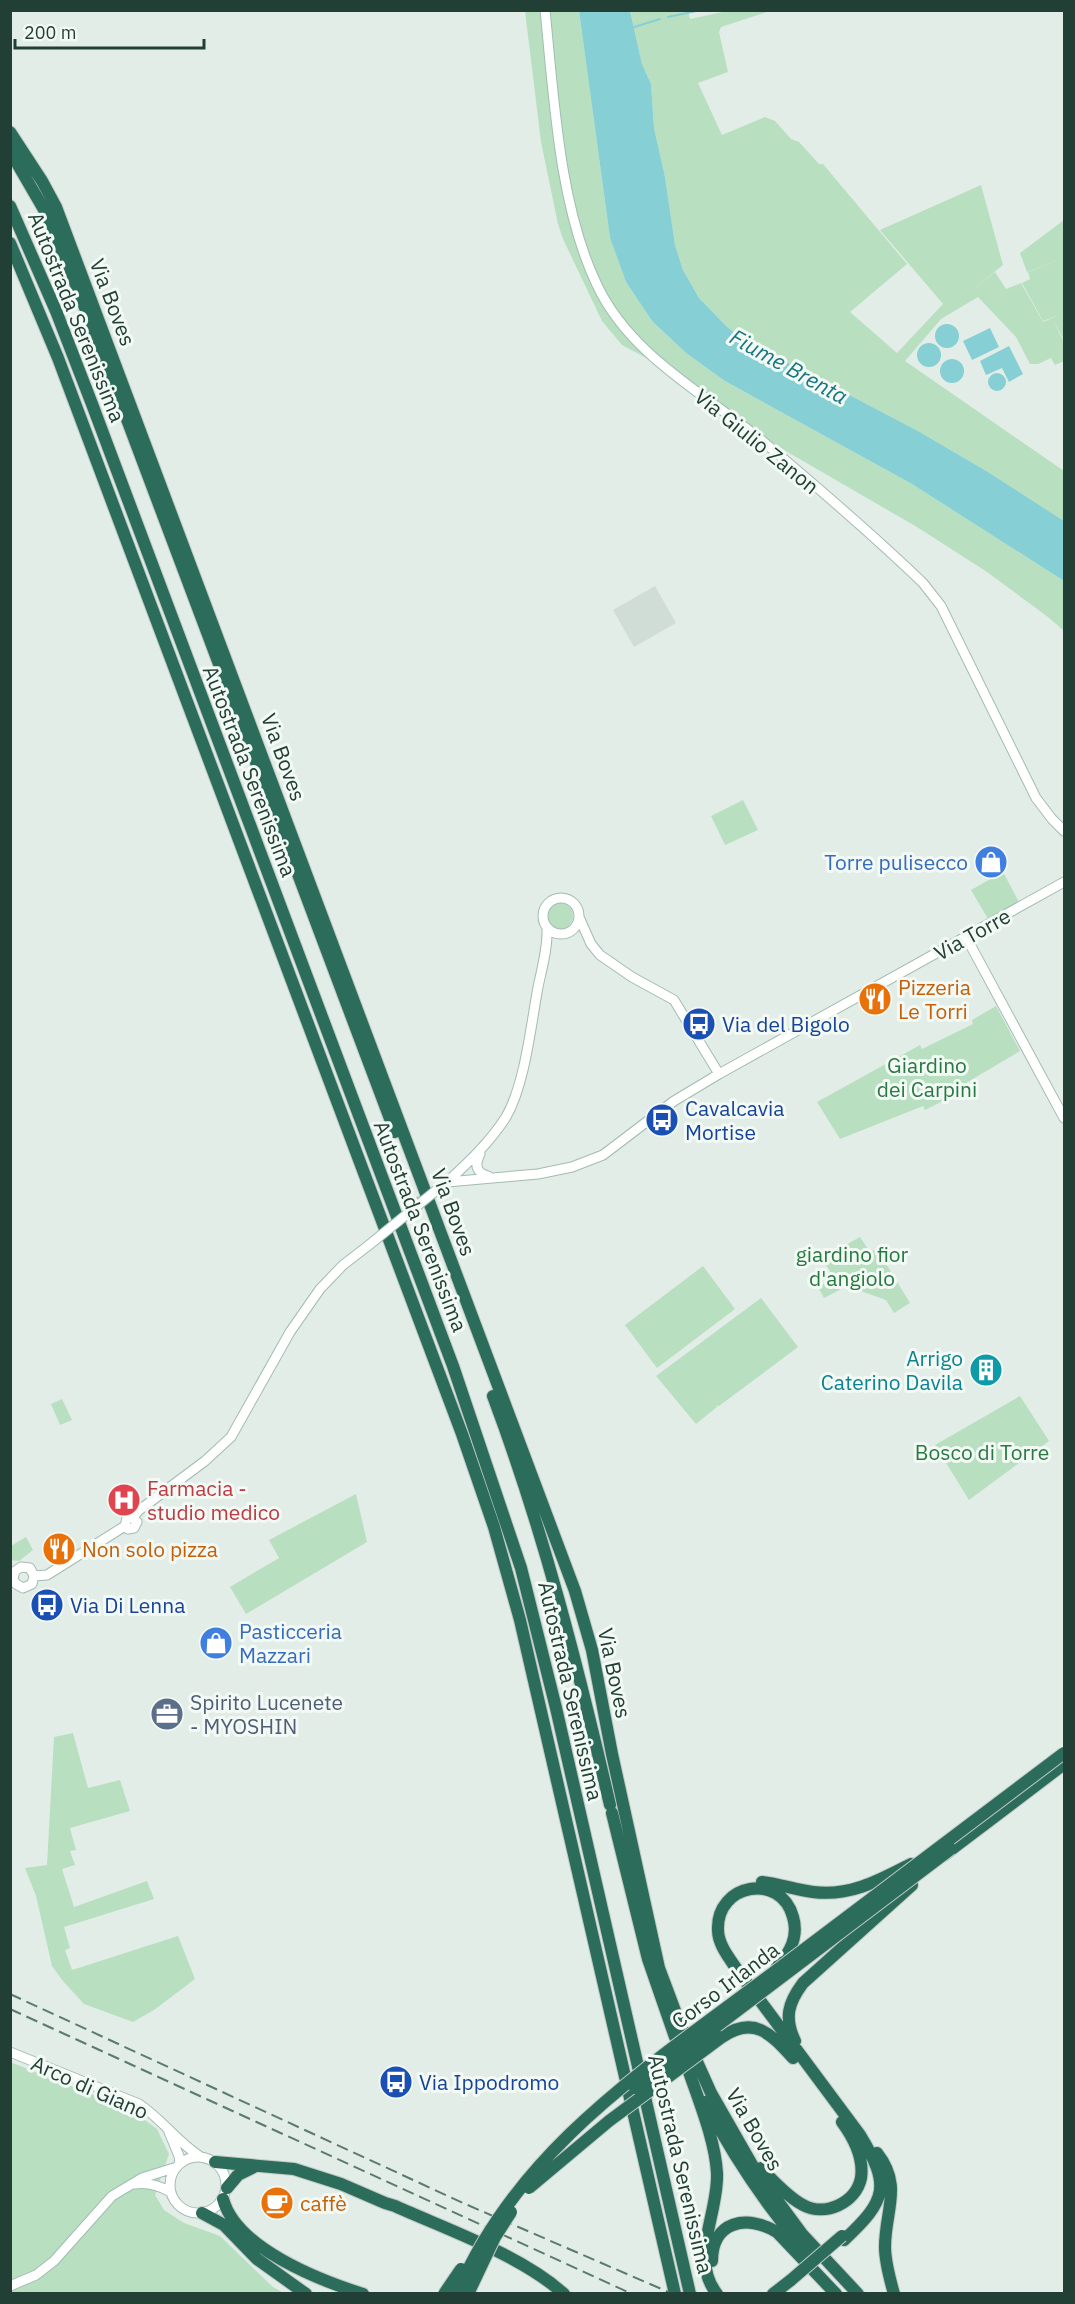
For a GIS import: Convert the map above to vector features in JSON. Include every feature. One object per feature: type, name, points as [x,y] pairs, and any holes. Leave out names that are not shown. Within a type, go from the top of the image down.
[{"type":"highway","name":"Via Boves","points":[[10,132],[56,207],[168,500],[575,1592],[592,1650],[612,1754],[660,1968],[680,2024],[706,2082],[738,2143],[776,2201],[802,2234],[858,2294]]},
{"type":"highway","name":"Via Boves","points":[[10,151],[36,193],[64,256],[419,1196]]},
{"type":"highway","name":"Autostrada Serenissima","points":[[10,206],[56,312],[104,438],[453,1366],[506,1518],[532,1609],[556,1708],[690,2294]]},
{"type":"highway","name":"Autostrada Serenissima","points":[[10,243],[63,369],[455,1415],[490,1517],[520,1620],[674,2290]]},
{"type":"highway","name":"Via Boves","points":[[424,1209],[495,1399],[540,1537],[576,1662],[648,1959],[675,2037]]},
{"type":"highway","name":"Corso Irlanda","points":[[457,2294],[488,2232],[534,2169],[588,2115],[1065,1753]]},
{"type":"highway","name":"Corso Irlanda","points":[[468,2294],[495,2237],[528,2188],[596,2118],[1065,1764]]},
{"type":"highway","points":[[706,2082],[760,2167],[772,2180],[804,2206],[828,2209],[839,2206],[857,2188],[861,2179],[861,2167],[855,2144],[816,2081],[790,2032],[788,2010],[793,1996],[819,1969],[951,1849]]},
{"type":"highway","points":[[894,2294],[885,2247],[892,2181],[887,2167],[816,2081],[718,1948],[713,1933],[713,1921],[724,1896],[758,1882],[816,1893],[851,1891],[871,1885],[931,1853]]},
{"type":"highway","points":[[737,1889],[749,1888],[773,1892],[782,1898],[791,1909],[796,1933],[792,1946],[784,1960],[770,1975]]},
{"type":"highway","points":[[528,2188],[609,2121],[722,2037],[743,2026],[768,2033],[816,2081]]},
{"type":"highway","name":"Via Boves","points":[[717,2294],[708,2283],[705,2269],[706,2243],[715,2204],[717,2174],[714,2153],[687,2066],[713,2119],[746,2173],[784,2226],[810,2257]]},
{"type":"highway","points":[[843,2238],[870,2208],[877,2188],[872,2163],[847,2129]]},
{"type":"highway","points":[[782,2294],[868,2216],[879,2196],[881,2184],[879,2172],[860,2134]]},
{"type":"highway","points":[[215,2162],[294,2169],[329,2180],[395,2206],[502,2254],[547,2279],[564,2294]]},
{"type":"highway","points":[[255,2166],[238,2175],[225,2193],[236,2224],[271,2252],[299,2268],[363,2294]]},
{"type":"highway","points":[[202,2213],[224,2225],[257,2259],[306,2292]]},
{"type":"highway","points":[[726,2294],[714,2280],[712,2252],[718,2237],[739,2222],[752,2222],[777,2232],[836,2294]]},
{"type":"highway","points":[[444,2294],[488,2232]]},
{"type":"highway","points":[[819,2267],[844,2294]]},
{"type":"highway","points":[[773,2294],[793,2282]]},
{"type":"street","name":"Via Giulio Zanon","points":[[545,10],[566,181],[586,258],[609,307],[620,323],[644,348],[699,395],[761,440],[923,583],[941,606],[1036,798],[1052,819],[1065,831]]},
{"type":"street","name":"Via Torre","points":[[490,1177],[538,1174],[572,1167],[603,1155],[674,1101],[719,1074],[1065,882]]},
{"type":"street","points":[[490,1177],[480,1174],[476,1163],[483,1148],[506,1116],[518,1087],[544,955],[547,928],[543,914],[547,904],[554,899],[569,900],[575,905],[591,944],[607,960],[674,1000],[719,1074]]},
{"type":"street","points":[[547,928],[556,933],[567,933],[575,927],[579,917]]},
{"type":"street","points":[[966,937],[1065,1118]]},
{"type":"street","points":[[34,1576],[47,1575],[125,1526],[125,1520],[133,1518],[138,1511],[226,1442],[238,1425],[290,1332],[320,1289],[343,1265],[446,1183],[483,1148]]},
{"type":"street","points":[[446,1183],[490,1177]]},
{"type":"street","points":[[26,1567],[33,1571],[34,1576],[29,1586],[23,1588],[13,1578],[26,1567]]},
{"type":"street","name":"Arco di Giano","points":[[10,2052],[139,2104],[155,2115],[189,2150],[201,2157]]},
{"type":"street","name":"Arco di Giano","points":[[167,2127],[180,2157],[178,2165]]},
{"type":"street","points":[[14,2283],[36,2275],[54,2261],[112,2196],[142,2178],[178,2165],[190,2158],[201,2157],[215,2162],[222,2169],[226,2178],[225,2193],[210,2211],[192,2213],[182,2209],[175,2201],[170,2182],[178,2165]]},
{"type":"street","points":[[130,2185],[142,2183],[162,2187],[171,2192]]},
{"type":"shaded area","points":[[655,586],[676,623],[634,647],[613,610]]},
{"type":"green space","points":[[525,11],[579,11],[610,238],[626,282],[652,321],[686,353],[725,381],[912,484],[1064,581],[1064,631],[987,572],[917,527],[758,435],[676,374],[622,345],[602,321],[558,224],[541,142]]},
{"type":"green space","points":[[630,11],[688,11],[690,19],[727,11],[770,11],[721,27],[719,32],[728,72],[698,83],[722,135],[765,117],[775,121],[791,139],[799,142],[819,164],[823,164],[907,264],[850,312],[897,353],[943,304],[880,230],[981,185],[1003,265],[972,290],[995,272],[1006,289],[1021,283],[1043,322],[1059,315],[1043,321],[1022,283],[1030,279],[1028,272],[1063,258],[1027,272],[1020,253],[1064,220],[1064,340],[1053,320],[1064,342],[1064,361],[1055,365],[1051,358],[1038,364],[1030,364],[1016,337],[978,297],[941,319],[905,361],[1064,471],[1064,521],[988,472],[918,431],[746,341],[727,327],[699,298],[683,270],[675,245],[665,177],[654,128],[651,84],[642,64]]},
{"type":"green space","points":[[743,800],[758,830],[725,845],[711,816]]},
{"type":"green space","points":[[1003,872],[1019,902],[988,919],[971,890]]},
{"type":"green space","points":[[560,903],[569,907],[573,916],[569,925],[560,929],[551,925],[547,916],[551,907]]},
{"type":"green space","name":"Giardino dei Carpini","points":[[996,1006],[1020,1051],[961,1086],[963,1091],[925,1110],[923,1106],[840,1139],[817,1102],[920,1045],[922,1049],[973,1024],[972,1020]]},
{"type":"green space","name":"giardino fior d'angiolo","points":[[860,1237],[870,1252],[877,1249],[910,1303],[894,1313],[886,1300],[847,1286],[824,1298],[818,1287],[834,1278],[820,1255],[833,1249],[835,1251]]},
{"type":"green space","points":[[703,1266],[735,1309],[657,1368],[625,1325]]},
{"type":"green space","points":[[761,1298],[798,1347],[719,1406],[716,1405],[717,1407],[696,1424],[656,1376]]},
{"type":"green space","name":"Bosco di Torre","points":[[1020,1396],[1049,1441],[969,1500],[935,1445]]},
{"type":"green space","points":[[62,1399],[72,1420],[60,1425],[51,1404]]},
{"type":"green space","points":[[356,1494],[367,1542],[246,1614],[230,1587],[279,1558],[269,1540]]},
{"type":"green space","points":[[26,1537],[33,1550],[19,1561],[11,1560],[11,1546]]},
{"type":"green space","points":[[73,1733],[88,1788],[120,1780],[130,1811],[70,1828],[76,1850],[70,1851],[75,1865],[62,1869],[74,1907],[147,1881],[154,1899],[64,1927],[70,1948],[65,1950],[72,1970],[178,1936],[195,1979],[154,2010],[133,2022],[84,2004],[52,1966],[36,1896],[25,1868],[47,1865],[54,1737]]},
{"type":"green space","points":[[10,2062],[130,2109],[157,2129],[169,2154],[155,2195],[164,2210],[184,2223],[220,2236],[273,2287],[284,2293],[11,2293]]},
{"type":"water","name":"Fiume Brenta","points":[[579,11],[630,11],[642,64],[651,84],[654,128],[665,177],[675,245],[683,270],[699,298],[727,327],[746,341],[918,431],[988,472],[1064,521],[1064,581],[912,484],[725,381],[686,353],[652,321],[626,282],[610,238]]},
{"type":"water","points":[[947,324],[955,328],[959,336],[955,344],[947,348],[939,344],[935,336],[939,328]]},
{"type":"water","points":[[990,328],[999,347],[972,360],[963,341]]},
{"type":"water","points":[[929,343],[937,347],[941,355],[937,363],[929,367],[921,363],[917,355],[921,347]]},
{"type":"water","points":[[1009,346],[1023,374],[1009,382],[1002,368],[986,375],[980,361]]},
{"type":"water","points":[[952,359],[960,363],[964,371],[960,379],[952,383],[944,379],[940,371],[944,363]]},
{"type":"water","points":[[997,373],[1003,376],[1006,382],[1003,388],[997,391],[991,388],[988,382],[991,376]]},
{"type":"waterway","points":[[668,17],[701,10]]},
{"type":"waterway","points":[[631,28],[660,19]]},
{"type":"tunnel","points":[[419,1196],[424,1209]]},
{"type":"railway","points":[[10,1994],[463,2203],[673,2294]]},
{"type":"railway","points":[[10,2009],[632,2294]]},
{"type":"place","name":"Torre pulisecco","points":[[991,862]]},
{"type":"place","name":"Pizzeria Le Torri","points":[[875,999]]},
{"type":"place","name":"Via del Bigolo","points":[[699,1024]]},
{"type":"place","name":"Cavalcavia Mortise","points":[[662,1120]]},
{"type":"place","name":"Arrigo Caterino Davila","points":[[986,1370]]},
{"type":"place","name":"Farmacia - studio medico","points":[[124,1500]]},
{"type":"place","name":"Non solo pizza","points":[[59,1549]]},
{"type":"place","name":"Via Di Lenna","points":[[47,1605]]},
{"type":"place","name":"Pasticceria Mazzari","points":[[216,1643]]},
{"type":"place","name":"Spirito Lucenete - MYOSHIN","points":[[167,1714]]},
{"type":"place","name":"Via Ippodromo","points":[[396,2082]]},
{"type":"place","name":"caffè","points":[[277,2203]]}]
